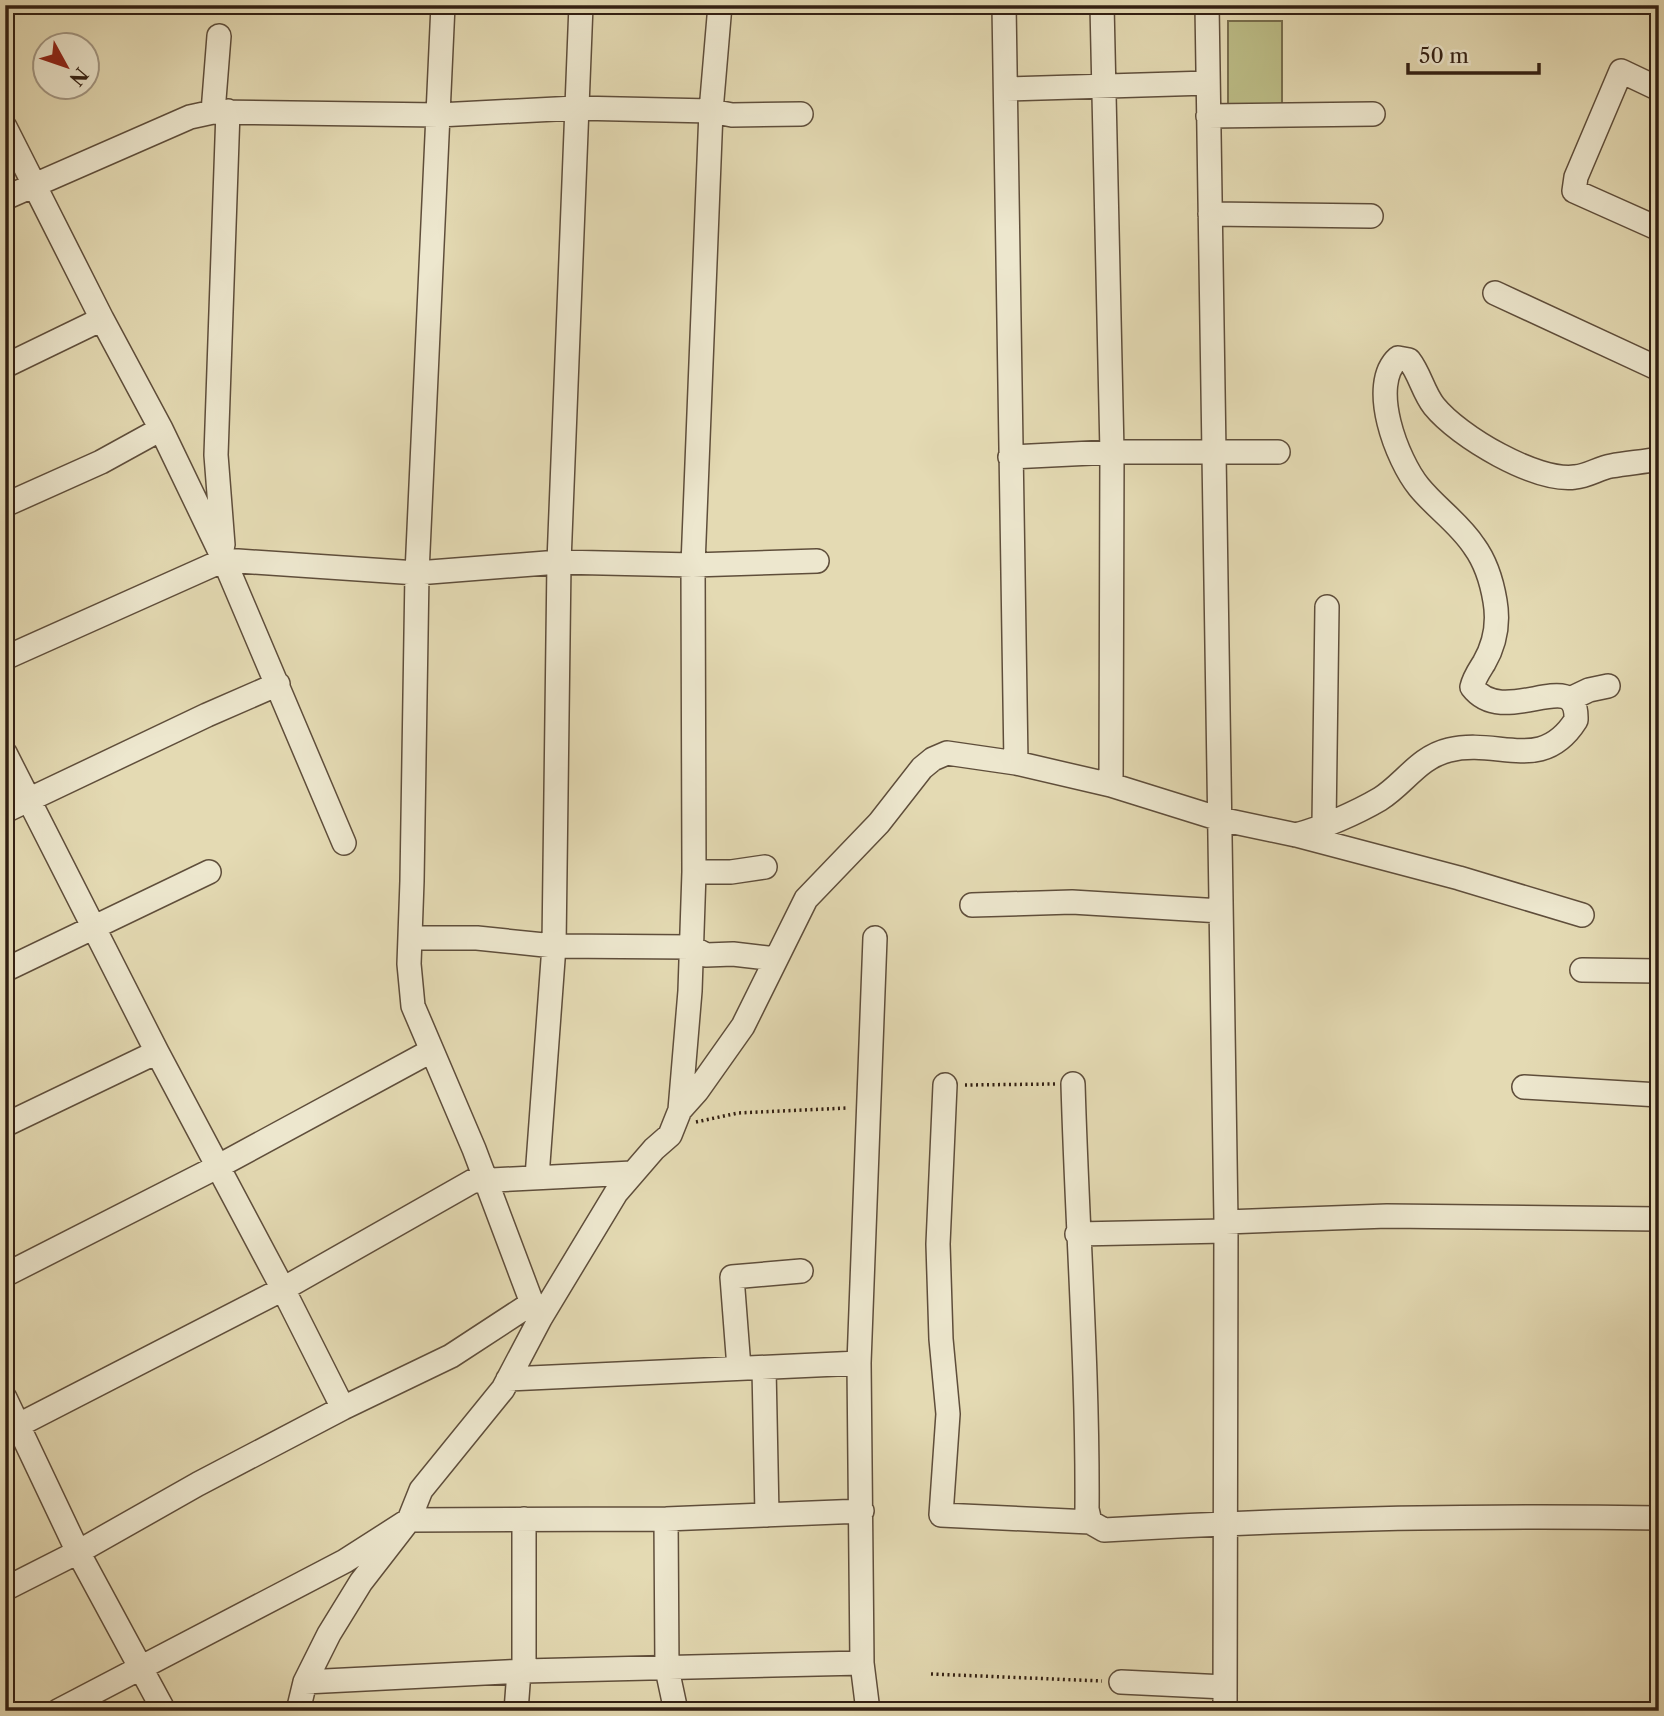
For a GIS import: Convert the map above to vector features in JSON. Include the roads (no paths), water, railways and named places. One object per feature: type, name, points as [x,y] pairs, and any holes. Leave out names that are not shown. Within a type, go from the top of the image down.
[{"type":"street","points":[[443,5],[417,573],[409,964],[413,1006],[486,1179],[537,1310]]},
{"type":"street","points":[[537,1177],[554,946],[559,562],[581,5]]},
{"type":"street","points":[[680,1110],[690,990],[694,872],[693,565],[711,111],[720,5]]},
{"type":"street","points":[[1004,5],[1016,763]]},
{"type":"street","points":[[1102,5],[1112,452],[1111,785]]},
{"type":"street","points":[[1207,5],[1225,1227],[1225,1711]]},
{"type":"street","points":[[219,36],[216,455],[224,560]]},
{"type":"street","points":[[1659,89],[1621,71],[1581,164],[1574,191],[1659,229]]},
{"type":"street","points":[[1006,89],[1208,83]]},
{"type":"street","points":[[5,198],[190,117],[220,112],[439,115],[575,108],[711,111],[732,115],[801,114]]},
{"type":"street","points":[[1208,116],[1373,114]]},
{"type":"street","points":[[5,127],[161,429],[224,560],[344,843]]},
{"type":"street","points":[[1210,214],[1371,216]]},
{"type":"street","points":[[1494,293],[1659,369]]},
{"type":"street","points":[[5,366],[102,319]]},
{"type":"street","points":[[1296,835],[1381,798],[1415,768],[1449,750],[1545,749],[1564,738],[1576,720],[1577,711],[1567,696],[1557,695],[1504,704],[1483,698],[1472,687],[1493,644],[1496,629],[1490,581],[1476,547],[1411,475],[1388,416],[1384,393],[1385,379],[1391,365],[1398,358],[1409,360],[1415,367],[1428,397],[1447,419],[1484,445],[1542,473],[1575,477],[1609,466],[1659,459]]},
{"type":"street","points":[[5,505],[101,461],[161,429]]},
{"type":"street","points":[[1010,457],[1112,452],[1278,452]]},
{"type":"street","points":[[5,658],[224,560],[417,573],[559,562],[693,565],[817,561]]},
{"type":"street","points":[[1324,825],[1326,607]]},
{"type":"street","points":[[5,811],[278,684]]},
{"type":"street","points":[[1570,699],[1589,690],[1608,686]]},
{"type":"street","points":[[5,753],[157,1052],[284,1289],[344,1408]]},
{"type":"street","points":[[298,1711],[306,1682],[329,1634],[361,1582],[409,1520],[421,1490],[503,1390],[537,1310],[616,1194],[632,1173],[670,1135],[680,1110],[743,1026],[806,899],[879,822],[922,768],[933,759],[947,753],[1016,763],[1111,785],[1220,819],[1296,835],[1459,877],[1582,915]]},
{"type":"street","points":[[694,872],[731,872],[765,867]]},
{"type":"street","points":[[5,970],[209,872]]},
{"type":"street","points":[[972,905],[1072,902],[1221,911]]},
{"type":"street","points":[[410,938],[477,938],[554,946],[691,947],[706,955],[733,954],[776,958]]},
{"type":"street","points":[[867,1711],[862,1663],[859,1363],[875,938]]},
{"type":"street","points":[[1583,970],[1659,971]]},
{"type":"street","points":[[5,1275],[217,1167],[432,1051]]},
{"type":"street","points":[[5,1125],[157,1052]]},
{"type":"street","points":[[1073,1084],[1077,1234],[1088,1420],[1087,1509],[1090,1522]]},
{"type":"street","points":[[945,1085],[938,1244],[941,1339],[948,1414],[941,1515],[1090,1522],[1104,1530],[1226,1523],[1517,1516],[1659,1518]]},
{"type":"street","points":[[1524,1087],[1659,1095]]},
{"type":"street","points":[[12,1428],[284,1289],[473,1181],[632,1173]]},
{"type":"street","points":[[1077,1234],[1387,1216],[1659,1219]]},
{"type":"street","points":[[739,1368],[732,1278],[801,1271]]},
{"type":"street","points":[[5,1589],[78,1552],[198,1484],[537,1310]]},
{"type":"street","points":[[508,1379],[859,1363]]},
{"type":"street","points":[[764,1367],[767,1515]]},
{"type":"street","points":[[5,1398],[12,1428],[164,1711]]},
{"type":"street","points":[[58,1711],[345,1561],[409,1520],[666,1519],[862,1511]]},
{"type":"street","points":[[516,1711],[522,1671],[524,1519]]},
{"type":"street","points":[[666,1519],[667,1669],[676,1711]]},
{"type":"street","points":[[306,1682],[522,1671],[862,1663]]},
{"type":"street","points":[[1121,1682],[1225,1687]]}]
